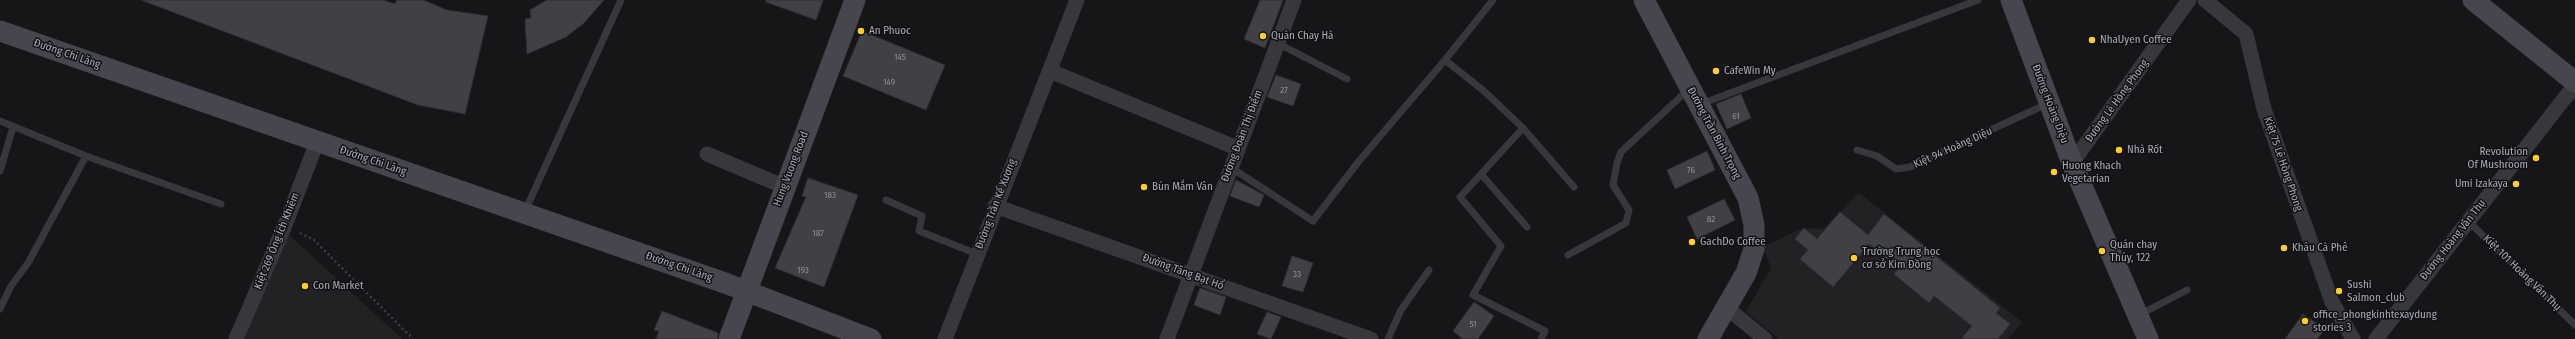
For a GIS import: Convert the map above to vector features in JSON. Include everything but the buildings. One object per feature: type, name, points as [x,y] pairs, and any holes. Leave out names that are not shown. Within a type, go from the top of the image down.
[{"type":"street","name":"Hung Vuong Road","points":[[729,339],[855,0]]},
{"type":"street","name":"Đường Trần Kế Xương","points":[[945,339],[995,206],[1050,70],[1076,0]]},
{"type":"street","name":"Đường Đoàn Thị Điểm","points":[[1167,339],[1237,148],[1294,0]]},
{"type":"street","name":"Đường Trần Bình Trọng","points":[[1644,0],[1748,198],[1754,225],[1754,248],[1746,273],[1708,339]]},
{"type":"street","name":"Đường Hoàng Diệu","points":[[2011,0],[2072,163],[2148,339]]},
{"type":"street","name":"Đường Lê Hồng Phong","points":[[2072,163],[2189,0]]},
{"type":"street","name":"Kiệt 75 Lê Hồng Phong","points":[[2205,0],[2246,34],[2264,108],[2306,228],[2332,302],[2353,339]]},
{"type":"street","points":[[2473,0],[2575,82]]},
{"type":"street","name":"Đường Chi Lăng","points":[[0,31],[524,213],[746,292],[872,339]]},
{"type":"street","points":[[1050,70],[1237,148]]},
{"type":"street","name":"Đường Hoàng Văn Thụ","points":[[2376,339],[2575,85]]},
{"type":"street","name":"Kiệt 269 Ông Ích Khiêm","points":[[236,339],[285,225],[317,142]]},
{"type":"street","points":[[707,154],[785,187]]},
{"type":"street","name":"Đường Tăng Bạt Hổ","points":[[995,206],[1370,339]]},
{"type":"street","points":[[1727,308],[1765,339]]},
{"type":"lane","points":[[524,213],[621,0]]},
{"type":"lane","points":[[1230,167],[1313,221],[1358,161],[1445,60],[1493,0]]},
{"type":"lane","points":[[1568,256],[1626,223],[1629,210],[1613,185],[1617,163],[1621,152],[1694,96],[1978,0]]},
{"type":"lane","points":[[1277,43],[1347,79]]},
{"type":"lane","points":[[1445,60],[1484,91],[1523,128],[1574,187]]},
{"type":"lane","name":"Kiệt 94 Hoàng Diệu","points":[[1857,150],[1877,156],[1896,169],[1910,167],[2050,103]]},
{"type":"lane","points":[[0,122],[86,156],[221,204]]},
{"type":"lane","points":[[0,171],[13,127]]},
{"type":"lane","points":[[1523,128],[1460,197],[1501,246],[1473,295],[1545,331],[1541,339]]},
{"type":"lane","points":[[0,309],[11,286],[28,263],[86,156]]},
{"type":"lane","points":[[1481,174],[1526,227]]},
{"type":"lane","points":[[886,200],[922,216],[919,231],[977,254]]},
{"type":"lane","name":"Kiệt 101 Hoàng Văn Thụ","points":[[2468,221],[2575,325]]},
{"type":"lane","points":[[1388,339],[1401,310],[1429,270]]},
{"type":"lane","points":[[2138,315],[2187,290]]},
{"type":"path","points":[[285,225],[314,240],[413,339]]},
{"type":"shaded area","name":"Trường Trung học cơ sở Kim Đồng","points":[[1859,193],[2022,322],[2008,339],[1779,339],[1746,312],[1771,268],[1763,247],[1803,228],[1823,229]]},
{"type":"shaded area","name":"Con Market","points":[[287,233],[402,339],[242,339]]},
{"type":"place","name":"An Phuoc","points":[[861,31]]},
{"type":"place","name":"Quán Chay Hà","points":[[1263,36]]},
{"type":"place","name":"NhaUyen Coffee","points":[[2092,40]]},
{"type":"place","name":"CafeWin My","points":[[1716,71]]},
{"type":"place","name":"Nhà Rốt","points":[[2119,150]]},
{"type":"place","name":"Revolution Of Mushroom","points":[[2536,158]]},
{"type":"place","name":"Huong Khach Vegetarian","points":[[2054,172]]},
{"type":"place","name":"Umi Izakaya","points":[[2516,184]]},
{"type":"place","name":"Bún Mắm Vân","points":[[1144,187]]},
{"type":"place","name":"GachDo Coffee","points":[[1692,242]]},
{"type":"place","name":"Khâu Cà Phê","points":[[2284,248]]},
{"type":"place","name":"Quán chay Thúy, 122","points":[[2102,251]]},
{"type":"place","name":"Trường Trung học cơ sở Kim Đồng","points":[[1854,258]]},
{"type":"place","name":"Con Market","points":[[305,286]]},
{"type":"place","name":"Sushi Salmon_club","points":[[2339,291]]},
{"type":"place","name":"office_phongkinhtexaydung stories 3","points":[[2305,321]]}]
